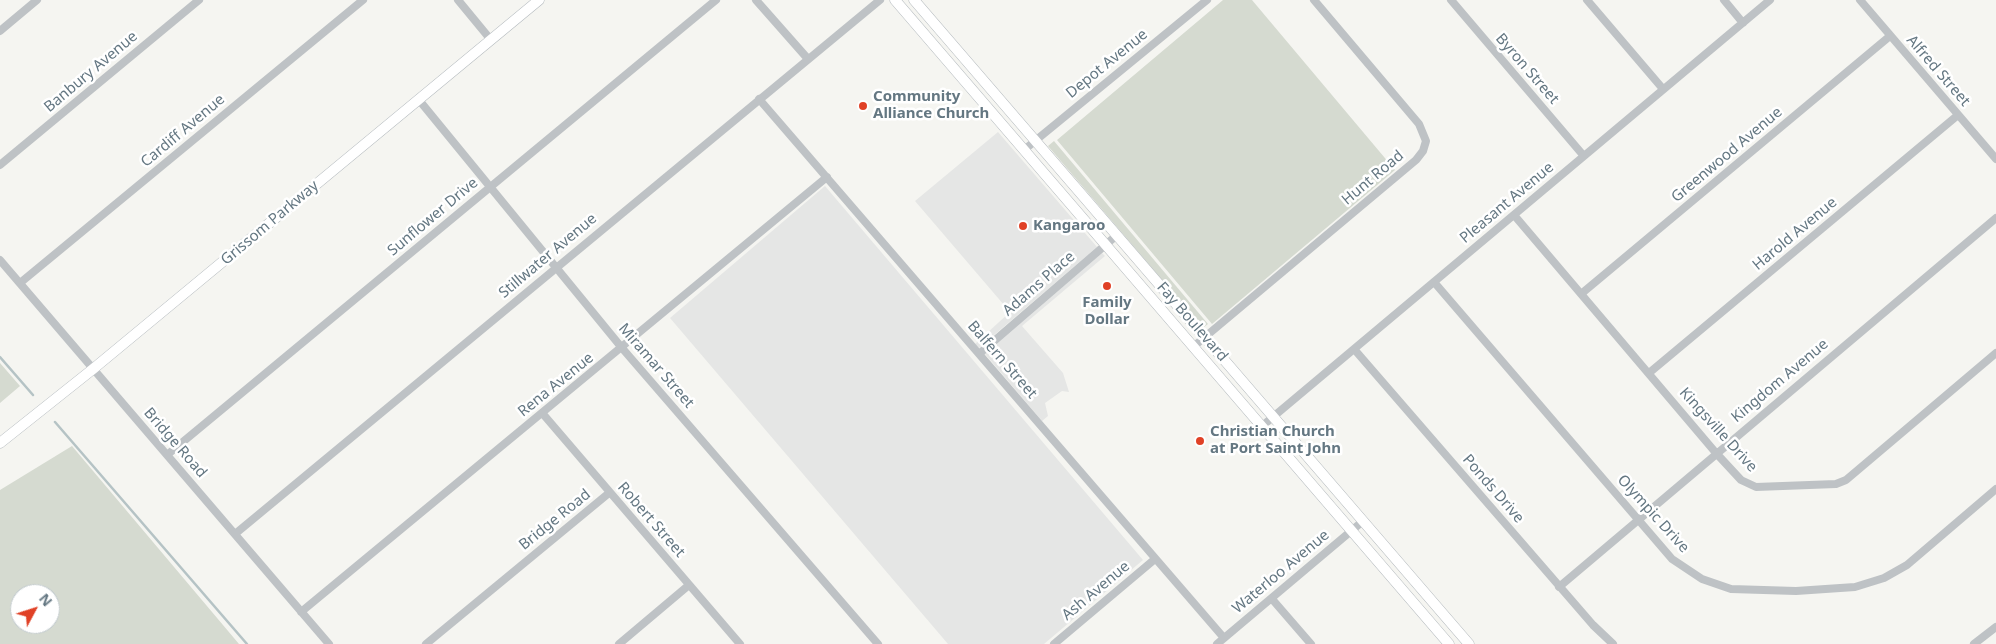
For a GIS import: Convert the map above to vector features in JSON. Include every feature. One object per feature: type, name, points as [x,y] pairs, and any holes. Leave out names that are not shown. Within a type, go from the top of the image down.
[{"type":"main road","name":"Grissom Parkway","points":[[0,443],[93,369],[539,0]]},
{"type":"main road","name":"Fay Boulevard","points":[[895,0],[1449,644]]},
{"type":"main road","name":"Fay Boulevard","points":[[914,0],[1469,644]]},
{"type":"street","points":[[0,31],[37,0]]},
{"type":"street","name":"Banbury Avenue","points":[[0,165],[199,0]]},
{"type":"street","name":"Cardiff Avenue","points":[[20,283],[363,0]]},
{"type":"street","points":[[458,0],[491,40]]},
{"type":"street","name":"Sunflower Drive","points":[[167,455],[716,0]]},
{"type":"street","points":[[756,0],[808,59]]},
{"type":"street","name":"Stillwater Avenue","points":[[235,534],[880,0]]},
{"type":"street","name":"Depot Avenue","points":[[1024,150],[1207,0]]},
{"type":"street","name":"Hunt Road","points":[[1194,347],[1416,160],[1423,151],[1426,141],[1419,124],[1314,0]]},
{"type":"street","name":"Byron Street","points":[[1451,0],[1584,155]]},
{"type":"street","points":[[1587,0],[1663,89]]},
{"type":"street","points":[[1724,0],[1743,22]]},
{"type":"street","name":"Pleasant Avenue","points":[[1261,427],[1770,0]]},
{"type":"street","name":"Alfred Street","points":[[1860,0],[1996,159]]},
{"type":"street","name":"Greenwood Avenue","points":[[1581,294],[1890,36]]},
{"type":"street","name":"Balfern Street","points":[[759,99],[1224,638]]},
{"type":"street","name":"Miramar Street","points":[[419,100],[622,348],[878,644]]},
{"type":"street","name":"Harold Avenue","points":[[1649,373],[1958,115]]},
{"type":"street","name":"Rena Avenue","points":[[301,612],[543,414],[827,177]]},
{"type":"street","name":"Kingsville Drive","points":[[1514,215],[1716,453],[1741,480],[1756,487],[1836,484],[1846,480],[1996,354]]},
{"type":"street","name":"Kingdom Avenue","points":[[1559,587],[1996,218]]},
{"type":"street","name":"Adams Place","points":[[979,354],[1117,236]]},
{"type":"street","name":"Bridge Road","points":[[0,260],[329,644]]},
{"type":"street","name":"Olympic Drive","points":[[1434,282],[1672,559],[1702,579],[1732,588],[1796,591],[1855,587],[1884,578],[1907,565],[1996,490]]},
{"type":"street","name":"Ponds Drive","points":[[1354,349],[1592,625],[1614,644]]},
{"type":"street","name":"Robert Street","points":[[543,414],[740,644]]},
{"type":"street","name":"Bridge Road","points":[[426,644],[609,493]]},
{"type":"street","name":"Waterloo Avenue","points":[[1217,644],[1363,521]]},
{"type":"street","name":"Ash Avenue","points":[[1054,644],[1155,559]]},
{"type":"street","points":[[619,644],[689,585]]},
{"type":"street","points":[[1272,599],[1311,644]]},
{"type":"street","points":[[1974,644],[1996,627]]},
{"type":"shaded area","points":[[1223,0],[1252,0],[1395,170],[1212,324],[1057,140]]},
{"type":"shaded area","points":[[998,132],[1097,247],[979,348],[975,344],[1010,312],[915,201]]},
{"type":"shaded area","points":[[1054,141],[1208,324],[1203,328],[1048,146]]},
{"type":"shaded area","points":[[825,186],[1143,560],[1044,644],[948,644],[670,318]]},
{"type":"shaded area","points":[[1102,253],[1105,256],[1022,326],[1063,373],[1069,392],[1062,391],[1045,403],[1048,416],[1042,421],[985,354]]},
{"type":"shaded area","points":[[0,363],[20,386],[0,403]]},
{"type":"shaded area","points":[[72,446],[239,644],[0,644],[0,490]]},
{"type":"waterway","points":[[0,357],[33,395]]},
{"type":"waterway","points":[[55,422],[247,644]]},
{"type":"place","name":"Community Alliance Church","points":[[863,106]]},
{"type":"place","name":"Kangaroo","points":[[1023,226]]},
{"type":"place","name":"Family Dollar","points":[[1107,286]]},
{"type":"place","name":"Christian Church at Port Saint John","points":[[1200,441]]}]
